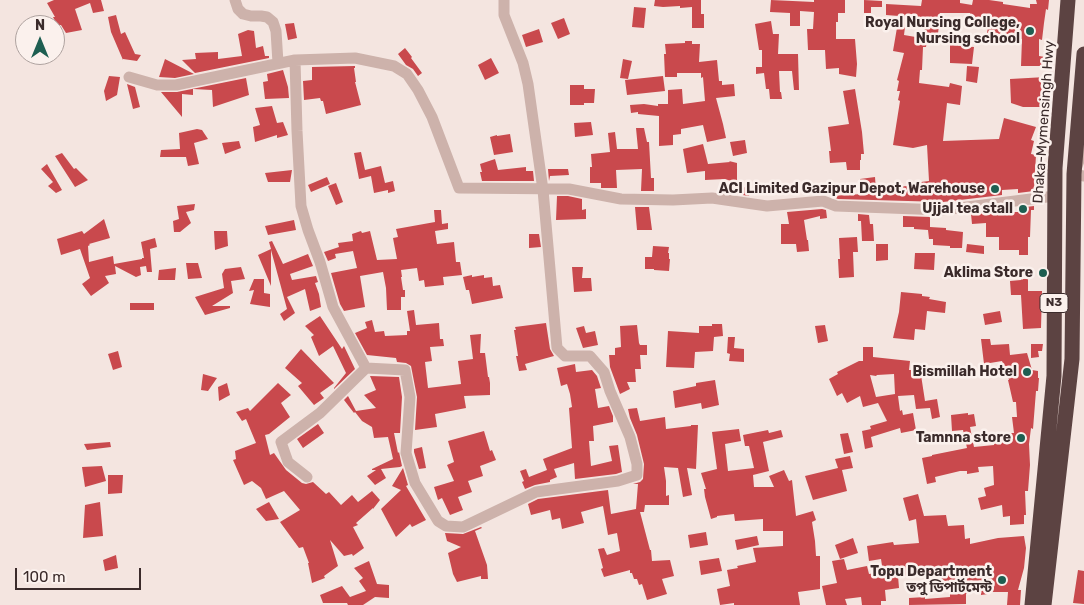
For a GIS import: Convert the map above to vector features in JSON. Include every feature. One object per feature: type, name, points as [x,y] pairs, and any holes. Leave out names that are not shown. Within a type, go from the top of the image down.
[{"type":"highway","name":"Dhaka-Mymensingh Hwy","points":[[1035,605],[1054,376],[1055,168],[1068,0]]},
{"type":"highway","name":"Dhaka-Mymensingh Hwy","points":[[1035,605],[1078,359],[1079,175],[1084,54]]},
{"type":"street","points":[[235,0],[238,9],[243,14],[267,17],[273,22],[276,32],[278,63]]},
{"type":"street","points":[[307,477],[288,462],[281,442],[320,414],[366,368],[405,370],[410,397],[406,453],[415,483],[438,521],[446,526],[463,527],[536,492],[618,481],[637,475],[637,464],[630,438],[610,392],[604,372],[590,356],[565,356],[557,348],[543,190],[523,63],[504,15],[504,0]]},
{"type":"street","points":[[129,77],[157,85],[176,85],[295,60],[355,58],[394,66],[407,74],[418,90],[432,117],[459,188],[569,189],[622,199],[673,200],[712,198],[767,206],[823,201],[836,206],[943,210],[1055,196]]},
{"type":"street","points":[[295,60],[296,131],[301,206],[333,307],[366,368]]},
{"type":"street","points":[[1079,175],[1084,148]]},
{"type":"building","points":[[54,0],[101,0],[104,11],[93,13],[90,3],[75,9],[82,30],[66,33],[65,15],[54,15],[47,3]]},
{"type":"building","points":[[655,0],[701,0],[704,28],[692,28],[692,7],[654,6]]},
{"type":"building","points":[[771,0],[814,2],[814,0],[845,0],[845,13],[838,13],[836,39],[855,39],[856,77],[839,74],[839,68],[826,69],[825,50],[808,50],[807,29],[813,29],[814,12],[800,11],[800,26],[790,26],[790,13],[770,12]]},
{"type":"building","points":[[864,0],[882,1],[882,7],[871,7],[871,13],[864,13]]},
{"type":"building","points":[[922,0],[960,0],[960,3],[972,5],[973,0],[989,0],[1030,8],[1030,4],[1037,4],[1036,0],[1049,0],[1042,40],[1039,39],[1039,56],[1045,57],[1045,66],[1021,66],[1022,39],[999,37],[998,43],[986,41],[988,26],[971,27],[970,13],[940,13],[938,34],[927,33],[920,23],[921,20],[906,19],[904,35],[927,39],[926,47],[923,47],[922,70],[920,70],[919,83],[949,87],[950,83],[962,86],[960,105],[947,103],[943,141],[999,139],[1004,118],[1036,127],[1031,140],[1034,141],[1031,154],[1036,155],[1034,191],[1018,193],[1018,189],[1002,190],[1002,195],[943,202],[838,199],[831,196],[862,194],[860,179],[875,177],[876,191],[929,181],[927,145],[913,148],[893,145],[900,101],[898,100],[900,91],[897,91],[899,81],[897,80],[904,53],[893,51],[899,16],[886,15],[886,4],[921,6]]},
{"type":"building","points":[[634,7],[646,8],[644,28],[632,27]]},
{"type":"building","points":[[116,15],[121,34],[125,32],[135,54],[141,55],[137,61],[123,60],[111,32],[108,17]]},
{"type":"building","points":[[564,18],[570,34],[558,39],[551,23]]},
{"type":"building","points":[[771,21],[773,34],[779,34],[778,54],[798,54],[799,90],[794,90],[792,71],[779,71],[782,99],[770,99],[769,89],[766,89],[764,73],[756,74],[756,67],[762,67],[762,50],[759,50],[755,24]]},
{"type":"building","points":[[294,23],[297,38],[288,40],[285,24]]},
{"type":"building","points":[[539,29],[543,42],[526,47],[522,35]]},
{"type":"building","points":[[248,30],[254,31],[256,48],[263,46],[265,56],[269,56],[269,58],[195,73],[182,60],[196,59],[195,53],[218,52],[218,59],[242,56],[238,34]]},
{"type":"building","points":[[685,41],[692,41],[692,44],[700,44],[699,62],[717,60],[719,81],[722,81],[722,85],[734,84],[735,96],[716,98],[726,138],[707,142],[703,125],[681,129],[681,134],[673,135],[673,145],[659,146],[659,116],[638,114],[638,112],[631,113],[630,105],[658,106],[658,104],[668,104],[668,90],[682,89],[683,104],[705,101],[701,73],[677,73],[677,77],[665,77],[665,44],[685,43]]},
{"type":"building","points":[[950,45],[974,47],[972,64],[950,63]]},
{"type":"building","points":[[405,48],[422,73],[418,76],[398,54]]},
{"type":"building","points":[[491,58],[499,73],[485,80],[478,65]]},
{"type":"building","points":[[165,59],[194,74],[175,78],[159,77]]},
{"type":"building","points":[[623,59],[632,61],[628,79],[620,78]]},
{"type":"building","points":[[355,66],[355,82],[361,105],[326,114],[323,101],[320,98],[304,100],[303,81],[312,80],[312,67]]},
{"type":"building","points":[[967,66],[979,67],[977,83],[966,81]]},
{"type":"building","points":[[283,70],[289,98],[265,99],[263,82],[268,81],[267,74]]},
{"type":"building","points":[[109,76],[120,77],[117,95],[106,101],[104,91]]},
{"type":"building","points":[[663,76],[665,91],[627,95],[625,80]]},
{"type":"building","points":[[1046,77],[1045,89],[1042,88],[1041,107],[1023,107],[1011,103],[1010,79]]},
{"type":"building","points":[[246,78],[249,95],[213,107],[212,90],[193,89],[193,95],[182,94],[182,117],[161,92],[177,92]]},
{"type":"building","points":[[127,84],[135,87],[140,107],[133,109]]},
{"type":"building","points":[[570,85],[584,85],[584,89],[595,89],[594,103],[570,105]]},
{"type":"building","points":[[855,89],[864,154],[861,154],[860,170],[847,170],[846,162],[830,163],[829,151],[831,151],[828,127],[849,124],[843,91]]},
{"type":"building","points":[[272,106],[277,123],[283,122],[288,135],[277,138],[277,135],[255,142],[253,127],[260,125],[255,108]]},
{"type":"building","points":[[591,122],[593,135],[575,137],[574,123]]},
{"type":"building","points":[[636,128],[644,128],[647,142],[649,142],[651,178],[654,178],[654,191],[641,191],[642,169],[616,170],[617,188],[601,188],[601,183],[590,183],[591,154],[610,152],[608,133],[615,132],[617,149],[638,149]]},
{"type":"building","points":[[197,129],[202,130],[208,139],[194,143],[199,164],[188,166],[186,157],[160,157],[161,150],[180,149],[179,133]]},
{"type":"building","points":[[510,134],[513,152],[494,155],[490,137]]},
{"type":"building","points":[[745,140],[747,153],[733,156],[730,142]]},
{"type":"building","points":[[239,141],[241,148],[225,154],[222,143]]},
{"type":"building","points":[[703,144],[708,164],[729,161],[737,163],[737,183],[725,179],[705,180],[705,171],[687,173],[683,149]]},
{"type":"building","points":[[361,152],[365,170],[381,166],[385,183],[393,181],[395,191],[388,193],[388,190],[374,193],[371,176],[359,179],[354,153]]},
{"type":"building","points":[[62,153],[74,169],[76,168],[88,180],[75,187],[55,156]]},
{"type":"building","points":[[495,159],[498,170],[526,167],[526,171],[533,171],[534,181],[482,181],[480,164]]},
{"type":"building","points":[[47,164],[62,190],[56,193],[48,186],[53,182],[41,169]]},
{"type":"building","points":[[548,169],[568,169],[569,175],[550,176],[549,181]]},
{"type":"building","points":[[292,170],[290,182],[268,182],[265,173]]},
{"type":"building","points":[[327,177],[330,184],[311,192],[308,185]]},
{"type":"building","points":[[336,183],[343,202],[336,205],[328,186]]},
{"type":"building","points":[[732,184],[751,189],[749,196],[730,193]]},
{"type":"building","points":[[557,196],[582,199],[582,210],[586,209],[586,219],[556,220]]},
{"type":"building","points":[[195,204],[194,210],[186,212],[191,223],[180,232],[174,232],[173,221],[179,219],[177,206]]},
{"type":"building","points":[[1034,206],[1034,210],[1031,210],[1028,255],[1019,255],[1019,250],[999,250],[999,237],[986,237],[986,223],[972,224],[971,214],[1003,210],[1003,212],[1018,212],[1018,208]]},
{"type":"building","points":[[635,207],[649,207],[652,230],[637,230]]},
{"type":"building","points":[[434,210],[441,210],[442,224],[448,223],[448,229],[435,231],[437,244],[454,242],[456,262],[460,262],[462,275],[443,277],[444,285],[425,287],[424,280],[419,281],[417,268],[401,270],[405,297],[401,297],[401,310],[387,310],[383,272],[360,276],[365,307],[344,311],[340,304],[331,273],[357,268],[353,251],[335,254],[336,258],[328,261],[324,252],[339,247],[338,243],[353,241],[352,234],[370,231],[377,260],[397,259],[393,238],[398,237],[396,229],[435,222]]},
{"type":"building","points":[[826,210],[827,218],[820,219],[820,216],[804,220],[809,251],[797,252],[796,244],[781,244],[781,224],[789,224],[787,212]]},
{"type":"building","points":[[858,214],[869,215],[870,224],[873,224],[874,241],[862,241],[861,221],[858,221]]},
{"type":"building","points":[[903,216],[930,217],[930,227],[963,232],[962,248],[933,245],[933,239],[929,239],[928,230],[903,227]]},
{"type":"building","points":[[104,219],[110,238],[89,244],[89,262],[113,256],[114,264],[142,259],[144,258],[141,242],[155,238],[157,247],[150,249],[152,272],[147,272],[146,266],[140,267],[141,275],[136,277],[115,266],[116,274],[105,276],[109,283],[91,296],[82,284],[90,278],[80,249],[61,255],[57,239],[82,231],[84,234]]},
{"type":"building","points":[[294,220],[296,230],[268,235],[265,226]]},
{"type":"building","points":[[214,231],[227,231],[228,246],[215,250]]},
{"type":"building","points":[[529,234],[539,234],[541,247],[529,248]]},
{"type":"building","points":[[857,237],[858,252],[853,252],[854,277],[839,278],[839,238]]},
{"type":"building","points":[[272,241],[283,264],[308,254],[313,266],[290,274],[292,280],[316,276],[318,282],[315,283],[321,307],[310,311],[305,289],[287,297],[295,313],[284,321],[280,314],[287,309],[271,250],[271,286],[258,255],[271,249],[269,242]]},
{"type":"building","points":[[876,244],[888,244],[888,260],[876,261]]},
{"type":"building","points":[[967,244],[984,246],[984,254],[966,252]]},
{"type":"building","points":[[653,246],[669,247],[669,271],[645,269],[645,257],[652,257]]},
{"type":"building","points":[[915,253],[935,253],[934,270],[914,269]]},
{"type":"building","points":[[186,263],[198,263],[202,278],[188,279]]},
{"type":"building","points":[[241,267],[245,279],[231,281],[233,293],[212,306],[230,306],[230,308],[205,315],[195,297],[224,288],[222,274],[225,269]]},
{"type":"building","points":[[572,267],[583,267],[582,278],[591,278],[592,291],[574,292]]},
{"type":"building","points":[[176,268],[175,280],[158,280],[159,270]]},
{"type":"building","points":[[472,275],[472,277],[484,275],[484,278],[492,277],[493,286],[500,285],[503,298],[472,304],[469,290],[466,290],[463,277]]},
{"type":"building","points":[[254,279],[264,279],[264,293],[270,294],[270,307],[250,304],[254,290],[249,291]]},
{"type":"building","points":[[1028,279],[1028,291],[1042,291],[1041,328],[1023,329],[1021,295],[1011,295],[1010,281]]},
{"type":"building","points":[[901,292],[922,294],[922,296],[930,297],[929,299],[946,302],[945,313],[927,311],[925,330],[915,329],[914,340],[893,338]]},
{"type":"building","points":[[130,303],[154,303],[154,310],[130,310]]},
{"type":"building","points":[[414,310],[416,325],[439,323],[440,339],[443,339],[444,346],[430,347],[432,361],[425,362],[428,388],[461,384],[458,361],[473,359],[470,335],[481,334],[480,353],[485,353],[490,383],[490,395],[464,396],[466,408],[435,414],[437,427],[415,430],[417,397],[411,366],[406,363],[397,362],[396,358],[367,355],[355,333],[367,328],[365,322],[372,320],[375,332],[384,331],[385,336],[407,335],[407,331],[410,331],[407,311]]},
{"type":"building","points":[[1000,311],[1002,322],[985,325],[983,314]]},
{"type":"building","points":[[320,316],[342,349],[344,346],[355,369],[334,389],[346,373],[333,346],[319,356],[311,337],[314,335],[305,326]]},
{"type":"building","points":[[546,323],[550,349],[554,356],[525,364],[527,370],[519,371],[516,356],[518,356],[515,327]]},
{"type":"building","points":[[712,324],[722,324],[723,336],[714,337],[713,351],[695,352],[694,368],[666,367],[668,331],[699,333],[699,326],[712,326]]},
{"type":"building","points":[[637,325],[639,343],[640,345],[647,345],[647,355],[640,355],[641,369],[635,369],[636,382],[627,382],[630,389],[620,394],[610,367],[609,355],[615,355],[615,348],[621,347],[620,326]]},
{"type":"building","points":[[825,325],[828,341],[818,343],[815,326]]},
{"type":"building","points":[[584,326],[586,333],[595,331],[598,345],[583,348],[576,328]]},
{"type":"building","points":[[728,337],[735,337],[734,348],[744,349],[744,362],[729,361],[730,354],[727,353]]},
{"type":"building","points":[[981,339],[990,339],[991,345],[1009,344],[1010,355],[1027,353],[1032,370],[1038,371],[1038,391],[1036,391],[1033,429],[1031,428],[1029,444],[1030,465],[1028,491],[1025,491],[1026,515],[1024,515],[1024,524],[1010,525],[1010,516],[1003,517],[1002,505],[981,510],[978,498],[986,496],[984,488],[994,485],[993,466],[978,467],[979,472],[967,474],[967,471],[960,471],[935,477],[936,482],[927,484],[922,458],[967,448],[963,430],[952,431],[951,415],[974,414],[976,426],[970,427],[974,447],[994,445],[995,433],[1011,435],[1011,433],[1014,433],[1012,417],[1017,417],[1016,402],[1013,402],[1009,380],[1002,361],[984,364]]},
{"type":"building","points":[[1031,344],[1043,344],[1042,351],[1038,351],[1039,357],[1031,358]]},
{"type":"building","points":[[863,347],[873,347],[873,357],[910,361],[909,370],[913,370],[913,375],[921,375],[925,401],[937,399],[940,417],[932,419],[930,408],[916,409],[914,395],[898,396],[900,411],[902,410],[903,415],[913,413],[916,430],[901,433],[900,428],[871,437],[873,447],[865,449],[862,431],[871,429],[870,426],[887,421],[878,403],[863,407],[860,396],[847,403],[842,393],[837,396],[829,379],[838,374],[837,372],[859,361],[863,361]],"holes":[[[894,374],[895,394],[876,397],[870,375]]]},
{"type":"building","points":[[301,349],[334,383],[320,393],[324,398],[314,405],[298,386],[302,383],[285,368]]},
{"type":"building","points":[[118,351],[122,367],[113,370],[108,354]]},
{"type":"building","points":[[575,364],[576,372],[592,370],[597,376],[601,388],[595,389],[598,408],[609,406],[613,416],[613,422],[593,426],[594,441],[589,441],[591,466],[612,461],[609,446],[618,445],[622,472],[575,479],[574,463],[554,469],[557,477],[550,480],[550,482],[525,489],[520,471],[526,469],[529,477],[547,470],[543,459],[572,448],[569,408],[572,407],[570,394],[567,384],[561,386],[557,368]]},
{"type":"building","points":[[203,374],[217,378],[208,391],[201,390]]},
{"type":"building","points":[[370,376],[399,377],[402,397],[400,433],[394,433],[402,466],[381,469],[386,478],[375,485],[367,476],[376,470],[372,469],[393,459],[388,437],[374,438],[372,427],[362,421],[344,400],[348,396],[356,411],[376,408],[364,395],[376,390]]},
{"type":"building","points":[[715,380],[719,405],[702,409],[701,403],[675,408],[673,391],[696,386],[696,383]]},
{"type":"building","points":[[227,383],[230,395],[219,401],[218,387]]},
{"type":"building","points":[[278,383],[291,395],[281,403],[290,417],[269,434],[265,435],[270,455],[274,453],[286,470],[302,483],[313,482],[326,494],[329,492],[341,505],[352,495],[358,502],[372,491],[380,500],[373,509],[356,523],[358,525],[353,527],[364,548],[353,556],[352,554],[344,556],[330,540],[338,566],[324,576],[325,578],[312,583],[309,563],[303,547],[299,548],[280,522],[300,510],[284,491],[266,499],[261,488],[252,481],[244,485],[233,460],[236,459],[235,451],[256,443],[246,419],[242,421],[236,412],[248,408],[250,411]]},
{"type":"building","points":[[637,408],[640,421],[665,417],[666,429],[698,425],[696,469],[687,468],[692,495],[683,497],[678,468],[664,467],[666,496],[669,495],[669,505],[645,505],[644,512],[640,512],[651,550],[652,561],[670,560],[674,576],[662,579],[667,594],[647,600],[642,584],[639,585],[637,579],[634,579],[632,573],[630,573],[630,570],[604,577],[598,549],[604,548],[607,555],[620,551],[617,533],[608,535],[603,506],[581,512],[584,523],[562,529],[560,518],[552,520],[550,510],[531,515],[528,504],[538,499],[608,490],[611,514],[636,509],[638,484],[633,484],[643,479],[644,464],[628,409]]},
{"type":"building","points":[[318,424],[324,433],[303,448],[297,439]]},
{"type":"building","points":[[739,429],[741,441],[725,444],[728,471],[754,468],[749,446],[745,446],[743,435],[768,430],[769,433],[781,430],[783,437],[763,442],[769,471],[753,475],[754,487],[774,487],[769,476],[784,470],[789,481],[792,480],[796,516],[813,511],[816,520],[812,522],[816,556],[820,556],[820,589],[798,592],[800,605],[734,605],[734,603],[720,605],[717,589],[730,586],[727,570],[756,562],[753,548],[783,546],[783,531],[763,531],[763,519],[735,521],[734,514],[717,516],[711,519],[701,473],[717,469],[712,432]]},
{"type":"building","points":[[484,431],[490,451],[492,450],[496,460],[480,466],[483,476],[468,481],[472,492],[458,497],[463,510],[450,515],[442,498],[438,500],[434,487],[454,481],[447,465],[454,462],[448,441]]},
{"type":"building","points":[[848,433],[853,452],[844,454],[840,434]]},
{"type":"building","points":[[110,442],[111,447],[87,450],[84,444]]},
{"type":"building","points":[[422,447],[426,468],[419,469],[414,449]]},
{"type":"building","points":[[850,456],[853,468],[842,470],[847,491],[813,500],[805,476],[838,468],[835,459]]},
{"type":"building","points":[[102,466],[106,481],[85,487],[82,467]]},
{"type":"building","points":[[403,468],[408,485],[406,486],[426,520],[412,527],[410,524],[396,537],[381,509],[401,490],[392,486]]},
{"type":"building","points":[[108,475],[123,475],[122,493],[108,494]]},
{"type":"building","points":[[918,494],[924,516],[946,515],[948,526],[964,525],[965,539],[970,538],[970,544],[998,538],[1024,536],[1026,548],[1024,568],[1018,590],[1021,590],[1020,605],[1007,605],[1008,592],[988,592],[988,594],[981,595],[981,589],[968,589],[966,604],[909,605],[909,598],[950,597],[950,581],[925,585],[924,574],[898,576],[899,588],[885,590],[886,601],[881,601],[881,605],[862,605],[861,597],[845,599],[847,605],[826,605],[822,586],[837,583],[832,561],[844,559],[847,570],[867,566],[869,574],[883,572],[881,559],[869,561],[867,546],[893,542],[894,545],[919,543],[916,519],[909,521],[903,498]]},
{"type":"building","points":[[100,502],[103,536],[83,538],[85,505]]},
{"type":"building","points":[[269,502],[279,519],[266,521],[256,509]]},
{"type":"building","points":[[481,527],[475,531],[487,565],[488,579],[481,579],[481,576],[457,582],[448,553],[461,547],[447,541],[445,533],[463,534]]},
{"type":"building","points":[[706,532],[708,545],[690,548],[688,535]]},
{"type":"building","points":[[757,536],[759,545],[737,550],[735,540]]},
{"type":"building","points":[[853,538],[858,553],[840,559],[835,545]]},
{"type":"building","points":[[116,555],[118,568],[105,571],[103,560]]},
{"type":"building","points":[[719,558],[722,571],[701,575],[699,561]]},
{"type":"building","points":[[369,561],[377,584],[389,585],[389,598],[375,597],[363,605],[323,603],[320,595],[342,586],[350,597],[366,591],[359,581],[363,578],[354,568]]},
{"type":"building","points":[[1078,570],[1084,571],[1084,604],[1073,603]]},
{"type":"place","name":"Royal Nursing College, Nursing school","points":[[1030,31]]},
{"type":"place","name":"ACI Limited Gazipur Depot, Warehouse","points":[[995,189]]},
{"type":"place","name":"Ujjal tea stall","points":[[1023,209]]},
{"type":"place","name":"Aklima Store","points":[[1043,273]]},
{"type":"place","name":"Bismillah Hotel","points":[[1027,372]]},
{"type":"place","name":"Tamnna store","points":[[1021,438]]},
{"type":"place","name":"Topu Department তপু ডিপার্টমেন্ট","points":[[1002,580]]}]
